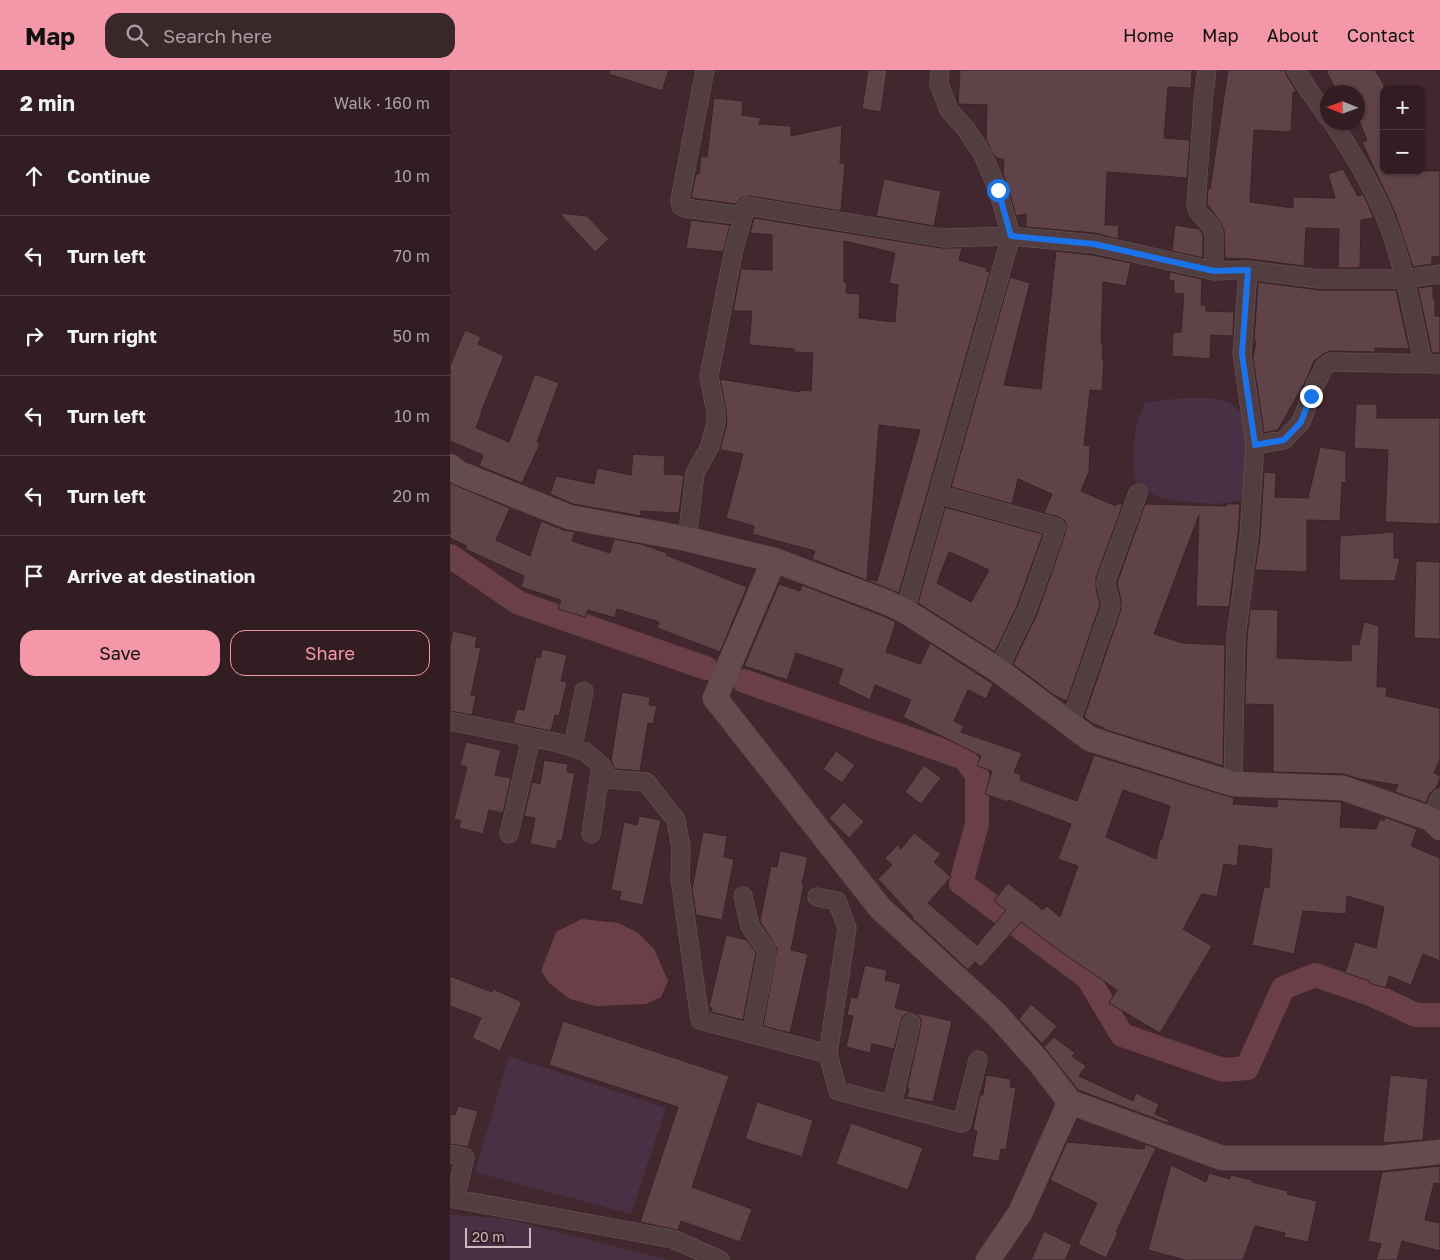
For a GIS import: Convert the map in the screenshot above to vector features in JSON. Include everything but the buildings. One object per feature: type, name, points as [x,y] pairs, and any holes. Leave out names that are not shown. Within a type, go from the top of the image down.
[{"type":"street","points":[[705,70],[680,200],[681,206],[743,216]]},
{"type":"street","points":[[905,611],[1011,236],[998,190],[983,155],[966,129],[948,110],[939,84],[940,70]]},
{"type":"street","points":[[1207,70],[1196,206],[1198,213],[1207,220],[1214,233],[1214,271]]},
{"type":"street","points":[[1296,70],[1320,106]]},
{"type":"street","points":[[1255,445],[1284,440],[1301,422],[1324,367],[1331,362],[1432,364],[1387,220],[1351,150],[1337,130]]},
{"type":"street","points":[[687,539],[695,473],[710,446],[716,423],[716,412],[709,377],[710,371],[734,249],[743,216],[748,206],[943,238],[1011,236],[1094,244],[1214,271],[1248,270],[1319,279],[1405,279],[1440,274]]},
{"type":"street","points":[[1233,784],[1236,638],[1249,536],[1255,445],[1242,354],[1248,270]]},
{"type":"street","points":[[450,466],[459,473],[569,517],[687,539],[774,560],[886,602],[905,611],[998,670],[1090,739],[1233,784],[1343,788],[1437,815]]},
{"type":"street","points":[[1070,724],[1111,606],[1105,586],[1106,581],[1138,493]]},
{"type":"street","points":[[938,494],[1056,527],[1056,532],[1027,610],[998,670]]},
{"type":"street","points":[[774,560],[715,698],[880,908],[996,1014],[1039,1062],[1070,1102],[1222,1158],[1381,1158],[1440,1152]]},
{"type":"street","points":[[573,747],[584,691]]},
{"type":"street","points":[[450,721],[573,747],[584,751],[601,765],[609,780],[646,782],[676,820],[681,848],[680,878],[700,1020],[828,1054]]},
{"type":"street","points":[[509,834],[531,738]]},
{"type":"street","points":[[591,834],[601,765]]},
{"type":"street","points":[[743,896],[750,926],[767,951],[751,1034]]},
{"type":"street","points":[[817,897],[837,900],[847,928],[828,1054],[838,1091],[962,1123],[978,1060]]},
{"type":"street","points":[[892,1105],[911,1023]]},
{"type":"street","points":[[988,1260],[1020,1213],[1070,1102]]},
{"type":"street","points":[[450,1154],[465,1157],[453,1198],[673,1239],[720,1260]]},
{"type":"shaded area","points":[[1207,398],[1228,402],[1234,405],[1242,415],[1246,433],[1248,465],[1247,480],[1242,499],[1227,503],[1177,501],[1151,494],[1141,488],[1136,481],[1133,460],[1134,442],[1138,420],[1145,402]]},
{"type":"shaded area","points":[[582,919],[618,923],[638,933],[654,949],[668,981],[661,997],[646,1004],[596,1006],[570,999],[549,983],[541,971],[556,932]]},
{"type":"shaded area","points":[[509,1056],[666,1108],[631,1214],[475,1172]]},
{"type":"shaded area","points":[[450,1215],[502,1218],[669,1260],[450,1260]]},
{"type":"waterway","points":[[450,556],[519,603],[706,668]]},
{"type":"waterway","points":[[744,681],[964,758],[977,775],[977,824],[961,883],[1088,978],[1122,1035],[1223,1070],[1247,1068],[1283,988],[1315,975],[1373,995],[1416,1015],[1440,1015]]},
{"type":"route","points":[[998,190],[1011,236],[1094,244],[1214,271],[1248,270],[1242,354],[1255,445],[1284,440],[1301,422],[1311,396]]}]
